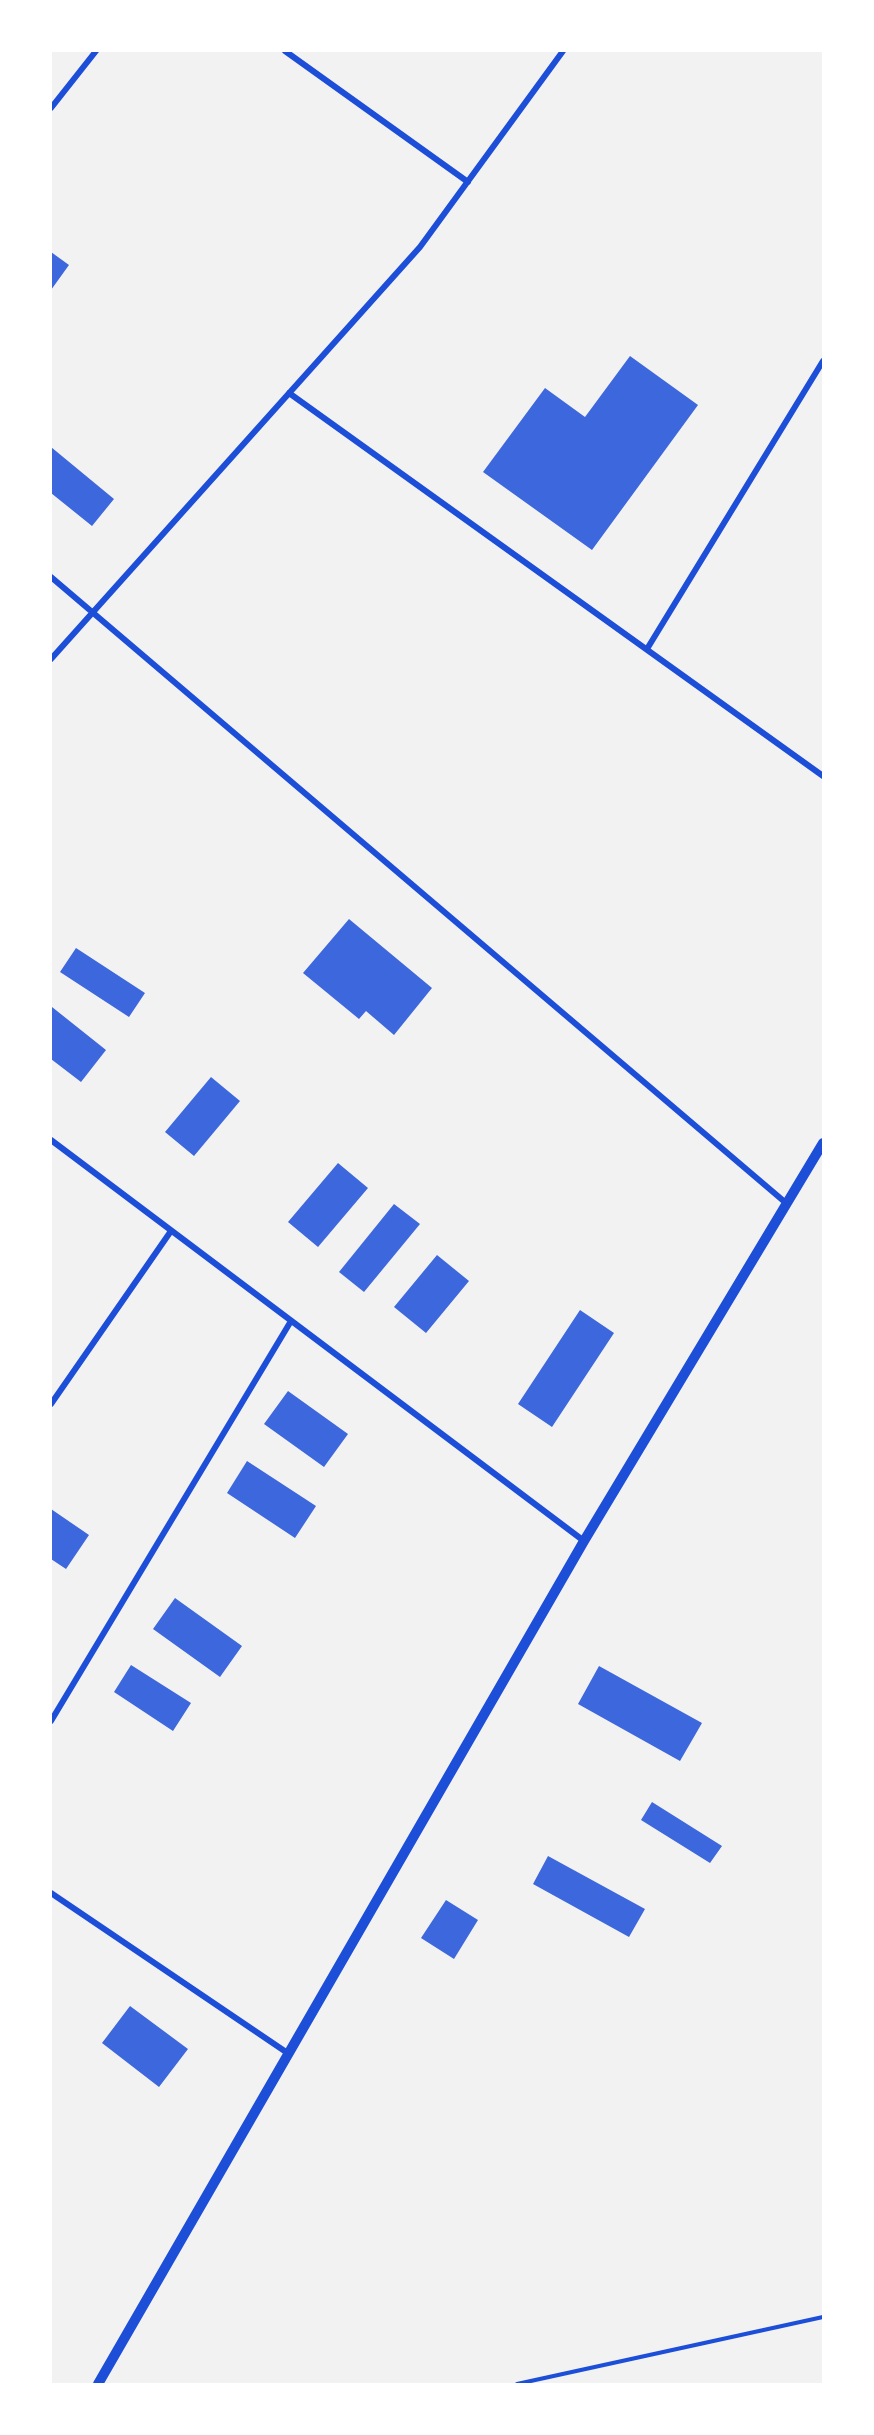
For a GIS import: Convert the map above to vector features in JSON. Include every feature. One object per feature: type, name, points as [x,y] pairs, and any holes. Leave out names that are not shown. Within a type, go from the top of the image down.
[{"type":"street","points":[[51,108],[96,51]]},
{"type":"street","points":[[285,51],[468,182]]},
{"type":"street","points":[[51,659],[420,246],[563,51]]},
{"type":"street","points":[[648,649],[823,361]]},
{"type":"street","points":[[289,393],[823,776]]},
{"type":"street","points":[[51,577],[786,1203]]},
{"type":"street","points":[[51,1140],[584,1540]]},
{"type":"street","points":[[98,2384],[584,1540],[823,1143]]},
{"type":"street","points":[[51,1404],[171,1231]]},
{"type":"street","points":[[51,1721],[291,1321]]},
{"type":"street","points":[[51,1893],[289,2054]]},
{"type":"path","points":[[517,2384],[823,2317]]},
{"type":"building","points":[[51,252],[69,265],[51,290]]},
{"type":"building","points":[[630,356],[698,405],[592,550],[483,472],[545,388],[585,417]]},
{"type":"building","points":[[51,447],[114,499],[92,526],[51,493]]},
{"type":"building","points":[[349,919],[432,988],[394,1035],[366,1011],[359,1019],[303,973]]},
{"type":"building","points":[[76,948],[145,993],[129,1017],[60,972]]},
{"type":"building","points":[[52,1007],[106,1050],[81,1082],[51,1059]]},
{"type":"building","points":[[211,1077],[240,1101],[194,1156],[165,1132]]},
{"type":"building","points":[[338,1163],[368,1188],[318,1247],[288,1222]]},
{"type":"building","points":[[394,1204],[420,1224],[364,1292],[339,1272]]},
{"type":"building","points":[[437,1255],[469,1281],[426,1333],[394,1307]]},
{"type":"building","points":[[580,1310],[614,1333],[552,1427],[518,1404]]},
{"type":"building","points":[[288,1391],[348,1434],[324,1467],[264,1424]]},
{"type":"building","points":[[247,1461],[316,1506],[295,1538],[227,1493]]},
{"type":"building","points":[[51,1509],[89,1535],[66,1569],[51,1559]]},
{"type":"building","points":[[175,1598],[242,1646],[220,1677],[153,1629]]},
{"type":"building","points":[[131,1665],[191,1703],[173,1731],[114,1692]]},
{"type":"building","points":[[599,1666],[702,1723],[680,1761],[578,1704]]},
{"type":"building","points":[[652,1802],[722,1846],[710,1863],[641,1820]]},
{"type":"building","points":[[548,1856],[645,1909],[629,1937],[533,1884]]},
{"type":"building","points":[[446,1900],[478,1920],[454,1959],[421,1938]]},
{"type":"building","points":[[130,2006],[188,2049],[159,2087],[102,2043]]}]
